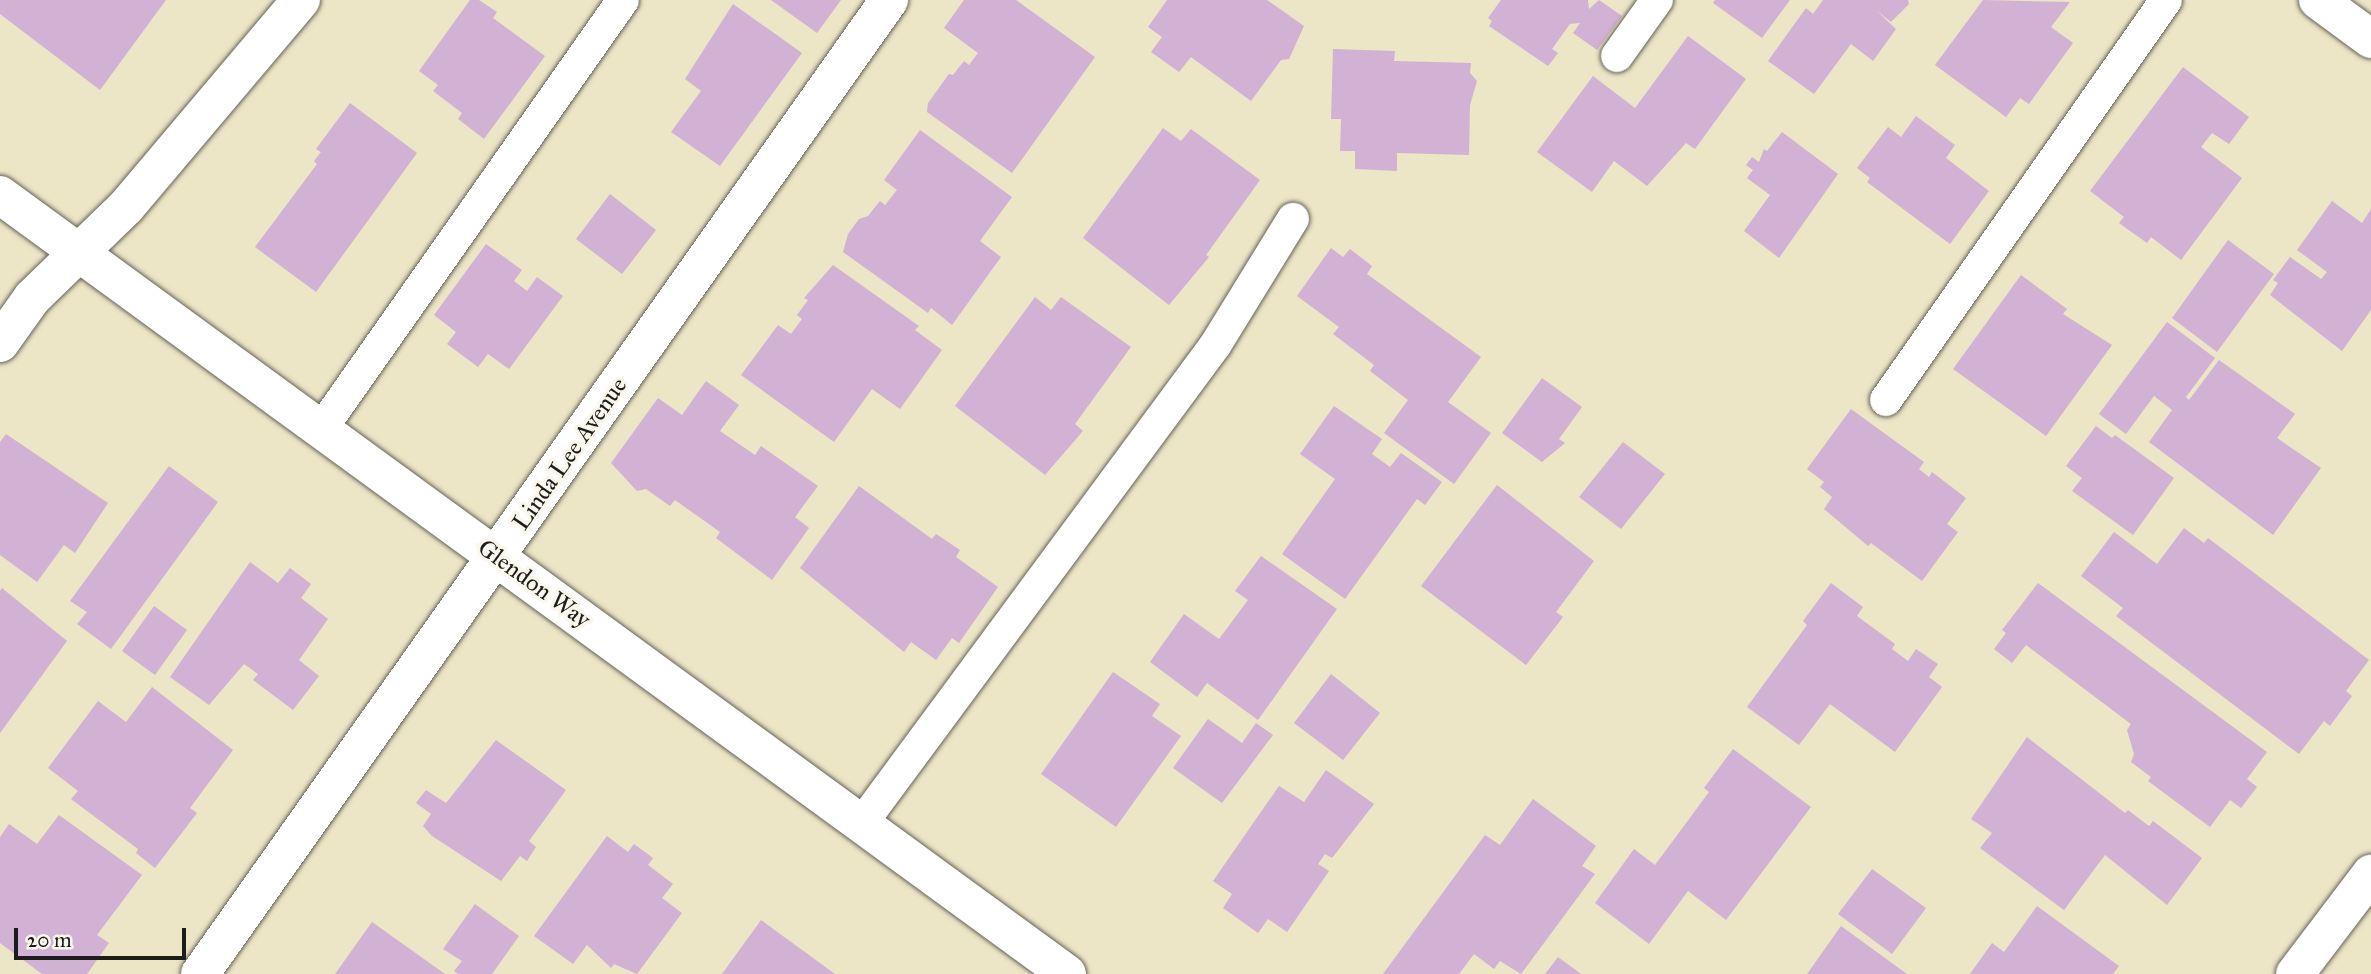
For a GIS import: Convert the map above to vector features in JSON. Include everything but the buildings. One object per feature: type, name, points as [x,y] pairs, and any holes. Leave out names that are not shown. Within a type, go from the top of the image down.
[{"type":"street","points":[[0,342],[32,298],[126,207],[301,0]]},
{"type":"street","name":"Linda Lee Avenue","points":[[200,974],[498,557],[889,0]]},
{"type":"street","points":[[2318,0],[2371,39]]},
{"type":"street","name":"Glendon Way","points":[[0,195],[1067,974]]},
{"type":"street","points":[[2295,974],[2371,874]]},
{"type":"lane","points":[[322,428],[623,0]]},
{"type":"lane","points":[[1617,55],[1657,0]]},
{"type":"lane","points":[[1886,400],[2166,0]]},
{"type":"lane","points":[[862,823],[1216,344],[1293,219]]}]
